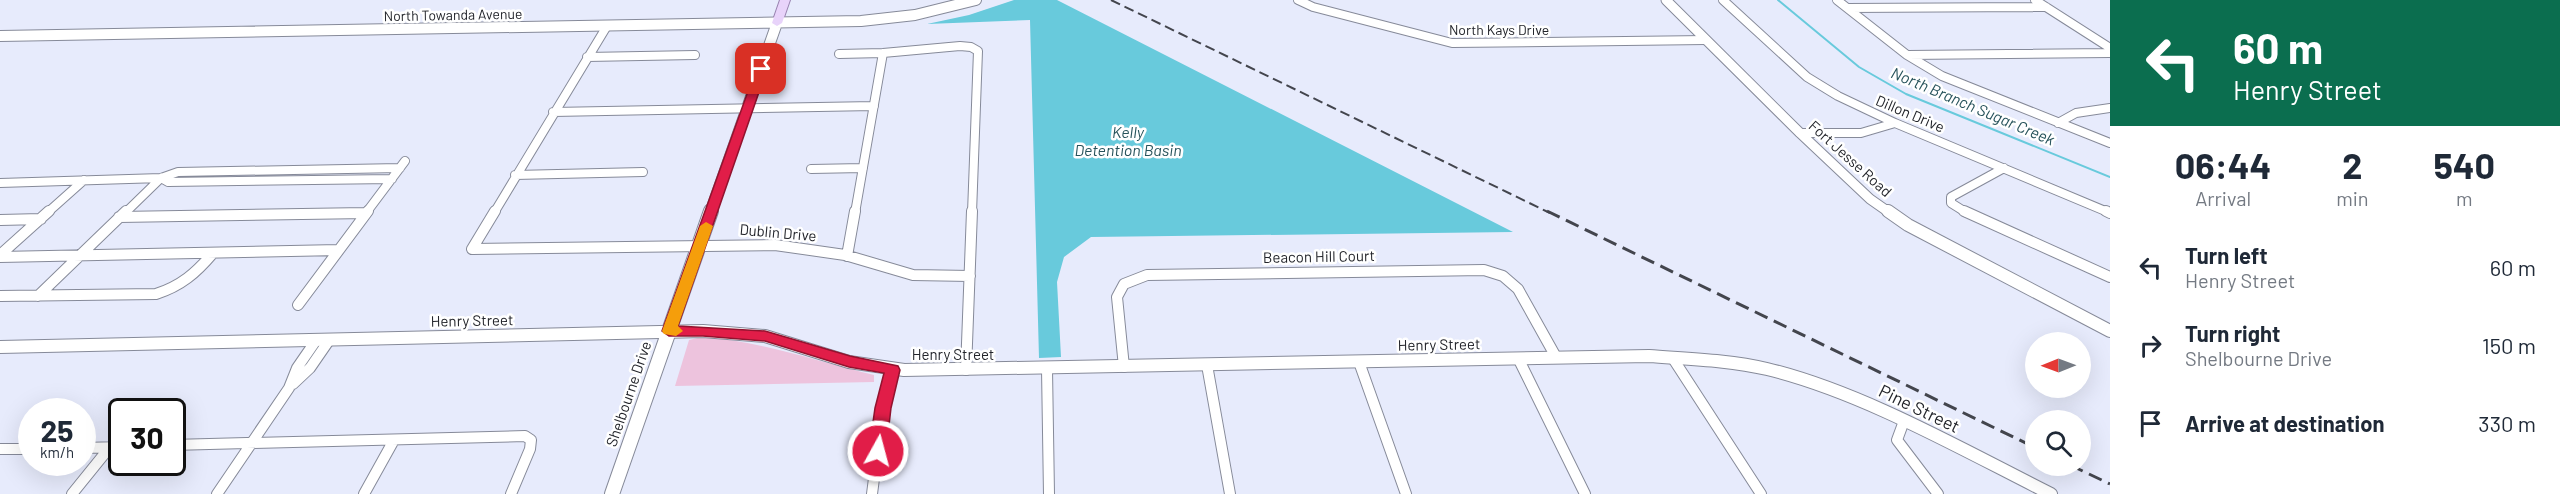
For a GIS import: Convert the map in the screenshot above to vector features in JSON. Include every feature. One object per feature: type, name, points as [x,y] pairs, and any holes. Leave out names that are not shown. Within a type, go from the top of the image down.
[{"type":"main road","name":"Shelbourne Drive","points":[[612,494],[785,0]]},
{"type":"main road","name":"North Towanda Avenue","points":[[0,36],[882,20],[976,0]]},
{"type":"street","name":"North Kays Drive","points":[[1298,0],[1322,9],[1452,43],[1706,40]]},
{"type":"street","name":"Fort Jesse Road","points":[[1666,0],[1854,187],[1900,220],[2110,331]]},
{"type":"street","name":"Dillon Drive","points":[[1723,0],[1807,76],[1838,96],[1895,123],[2110,213]]},
{"type":"street","points":[[1837,0],[1907,55],[1958,83],[2110,143]]},
{"type":"street","points":[[2035,0],[2110,48]]},
{"type":"street","points":[[1848,8],[2046,7]]},
{"type":"street","points":[[515,175],[607,26]]},
{"type":"street","points":[[839,54],[883,54],[966,46],[976,48],[979,53],[966,370]]},
{"type":"street","points":[[1907,55],[2110,53]]},
{"type":"street","points":[[847,256],[883,54]]},
{"type":"street","points":[[587,57],[695,56]]},
{"type":"street","points":[[553,112],[874,106]]},
{"type":"street","points":[[2058,123],[2076,113],[2110,108]]},
{"type":"street","points":[[1800,133],[1861,132],[1887,127],[1895,123]]},
{"type":"street","points":[[0,183],[161,178],[178,172],[403,165],[298,305]]},
{"type":"street","points":[[810,169],[863,168]]},
{"type":"street","points":[[2004,168],[1952,197],[1951,202],[1961,210],[2110,278]]},
{"type":"street","points":[[515,175],[643,172]]},
{"type":"street","name":"Dublin Drive","points":[[515,175],[472,249],[700,244],[775,245],[847,256],[913,275],[970,276]]},
{"type":"street","points":[[161,178],[168,182],[392,179]]},
{"type":"street","points":[[38,296],[161,178]]},
{"type":"street","points":[[0,256],[84,180]]},
{"type":"street","points":[[119,218],[366,213]]},
{"type":"street","points":[[0,220],[41,219]]},
{"type":"street","points":[[0,256],[339,250]]},
{"type":"street","points":[[0,296],[156,294],[177,288],[194,275],[213,253]]},
{"type":"street","name":"Beacon Hill Court","points":[[1124,367],[1118,291],[1129,280],[1147,275],[1484,270],[1503,276],[1518,288],[1556,357]]},
{"type":"street","name":"Henry Street","points":[[0,347],[703,331],[765,336],[849,362],[892,370],[1047,369],[1556,357],[1672,357],[1727,362],[1767,369]]},
{"type":"street","points":[[289,388],[297,368],[317,339]]},
{"type":"street","points":[[217,494],[289,388],[310,368],[330,339]]},
{"type":"street","points":[[1672,357],[1761,494]]},
{"type":"street","points":[[1518,358],[1585,494]]},
{"type":"street","points":[[1359,362],[1406,494]]},
{"type":"street","points":[[1207,365],[1230,494]]},
{"type":"street","points":[[1047,369],[1049,494]]},
{"type":"street","name":"Pine Street","points":[[1767,369],[1828,388],[1904,421],[2051,494]]},
{"type":"street","points":[[872,494],[883,408],[892,370]]},
{"type":"street","points":[[1904,421],[1897,440],[1938,494]]},
{"type":"street","points":[[186,445],[519,435],[529,437],[530,449],[511,494]]},
{"type":"street","points":[[364,494],[394,440]]},
{"type":"street","points":[[0,449],[18,449]]},
{"type":"street","points":[[72,494],[108,456]]},
{"type":"shaded area","points":[[702,337],[724,339],[788,352],[874,375],[874,382],[675,386],[689,340]]},
{"type":"water","name":"Kelly Detention Basin","points":[[1014,0],[1057,0],[1513,232],[1091,237],[1064,257],[1057,282],[1061,357],[1039,358],[1030,20],[927,24],[969,15]]},
{"type":"waterway","name":"North Branch Sugar Creek","points":[[1778,0],[1859,67],[1906,94],[2110,177]]},
{"type":"railway","points":[[1111,0],[1550,213]]},
{"type":"railway","points":[[1547,211],[2025,443]]},
{"type":"railway","points":[[2091,475],[2110,484]]},
{"type":"slow traffic","points":[[676,331],[669,331],[706,226]]},
{"type":"route","points":[[761,69],[669,331],[765,336],[849,362],[892,370],[883,408],[878,451]]}]
